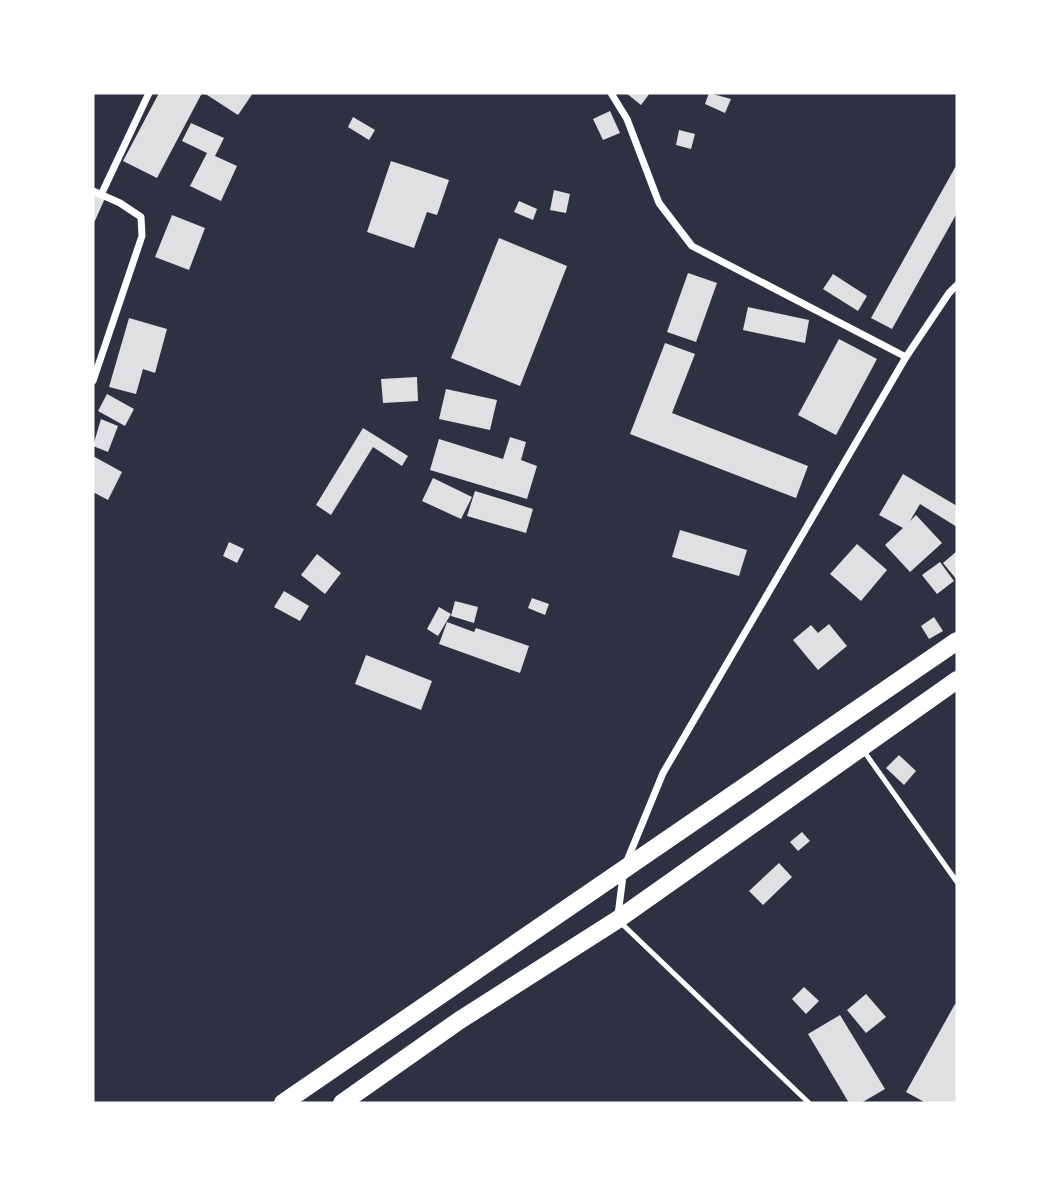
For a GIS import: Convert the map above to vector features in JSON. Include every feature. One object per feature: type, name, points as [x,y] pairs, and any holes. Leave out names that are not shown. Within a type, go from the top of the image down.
[{"type":"main road","points":[[283,1103],[957,641]]},
{"type":"main road","points":[[342,1103],[460,1020],[617,919],[957,680]]},
{"type":"street","points":[[101,195],[149,93]]},
{"type":"street","points":[[611,93],[627,119],[659,203],[692,246],[906,357]]},
{"type":"street","points":[[93,191],[120,202],[141,217],[142,236],[93,381]]},
{"type":"street","points":[[617,919],[624,868],[663,773],[906,357],[957,285]]},
{"type":"lane","points":[[862,748],[957,882]]},
{"type":"lane","points":[[617,919],[809,1103]]},
{"type":"building","points":[[159,93],[202,93],[157,178],[123,161]]},
{"type":"building","points":[[204,93],[253,93],[238,115]]},
{"type":"building","points":[[626,93],[650,93],[641,105]]},
{"type":"building","points":[[709,93],[731,99],[725,113],[705,104]]},
{"type":"building","points":[[610,111],[620,133],[603,140],[593,119]]},
{"type":"building","points":[[353,117],[375,130],[369,140],[348,127]]},
{"type":"building","points":[[191,123],[224,138],[215,156],[237,166],[221,201],[190,186],[207,153],[182,141]]},
{"type":"building","points":[[679,130],[695,134],[691,149],[676,145]]},
{"type":"building","points":[[391,161],[449,180],[437,215],[427,212],[414,248],[367,232]]},
{"type":"building","points":[[957,164],[957,213],[892,329],[871,318]]},
{"type":"building","points":[[93,188],[107,194],[93,225]]},
{"type":"building","points":[[554,190],[570,194],[566,213],[550,210]]},
{"type":"building","points":[[519,201],[537,209],[533,220],[514,212]]},
{"type":"building","points":[[172,215],[205,228],[189,270],[155,257]]},
{"type":"building","points":[[499,238],[567,266],[520,386],[451,358]]},
{"type":"building","points":[[688,273],[717,283],[696,342],[667,332]]},
{"type":"building","points":[[833,274],[867,296],[858,311],[823,289]]},
{"type":"building","points":[[748,307],[809,320],[805,343],[743,330]]},
{"type":"building","points":[[129,318],[167,329],[155,373],[143,369],[136,394],[109,387]]},
{"type":"building","points":[[839,339],[877,359],[836,435],[798,415]]},
{"type":"building","points":[[665,343],[695,354],[672,413],[808,466],[796,498],[630,434]]},
{"type":"building","points":[[417,377],[418,401],[383,403],[381,379]]},
{"type":"building","points":[[446,389],[497,400],[490,430],[439,419]]},
{"type":"building","points":[[107,394],[134,409],[125,426],[98,411]]},
{"type":"building","points":[[101,419],[118,426],[108,452],[93,446]]},
{"type":"building","points":[[363,428],[408,456],[402,466],[373,447],[331,515],[316,505]]},
{"type":"building","points":[[510,437],[526,442],[521,460],[537,466],[527,499],[430,470],[439,439],[503,459]]},
{"type":"building","points":[[93,456],[122,472],[108,500],[93,492]]},
{"type":"building","points":[[903,474],[957,506],[957,527],[920,504],[910,521],[916,515],[942,543],[910,572],[885,545],[903,528],[879,515]]},
{"type":"building","points":[[433,478],[472,497],[461,519],[422,501]]},
{"type":"building","points":[[475,491],[533,509],[526,533],[467,516]]},
{"type":"building","points":[[680,530],[747,550],[739,576],[672,557]]},
{"type":"building","points":[[229,542],[244,549],[237,563],[223,556]]},
{"type":"building","points":[[857,544],[887,570],[861,601],[830,574]]},
{"type":"building","points":[[957,551],[957,580],[943,563]]},
{"type":"building","points":[[317,554],[341,573],[325,594],[301,575]]},
{"type":"building","points":[[940,562],[954,581],[937,594],[922,575]]},
{"type":"building","points":[[284,591],[309,606],[300,621],[274,607]]},
{"type":"building","points":[[532,598],[549,604],[545,615],[528,608]]},
{"type":"building","points":[[455,601],[478,607],[474,623],[451,616]]},
{"type":"building","points":[[439,607],[451,614],[438,636],[427,629]]},
{"type":"building","points":[[934,617],[943,631],[929,639],[921,626]]},
{"type":"building","points":[[447,622],[474,632],[476,628],[529,646],[520,673],[439,644]]},
{"type":"building","points":[[829,624],[847,646],[818,670],[793,640],[811,625],[818,633]]},
{"type":"building","points":[[366,655],[432,681],[421,710],[355,684]]},
{"type":"building","points":[[899,755],[916,771],[904,785],[886,768]]},
{"type":"building","points":[[802,832],[810,841],[798,851],[790,842]]},
{"type":"building","points":[[779,863],[792,877],[763,905],[749,891]]},
{"type":"building","points":[[804,987],[819,1001],[806,1014],[792,999]]},
{"type":"building","points":[[866,994],[886,1017],[866,1033],[847,1010]]},
{"type":"building","points":[[955,1004],[957,1103],[926,1103],[906,1092]]},
{"type":"building","points":[[840,1015],[885,1089],[861,1103],[849,1103],[808,1034]]}]
